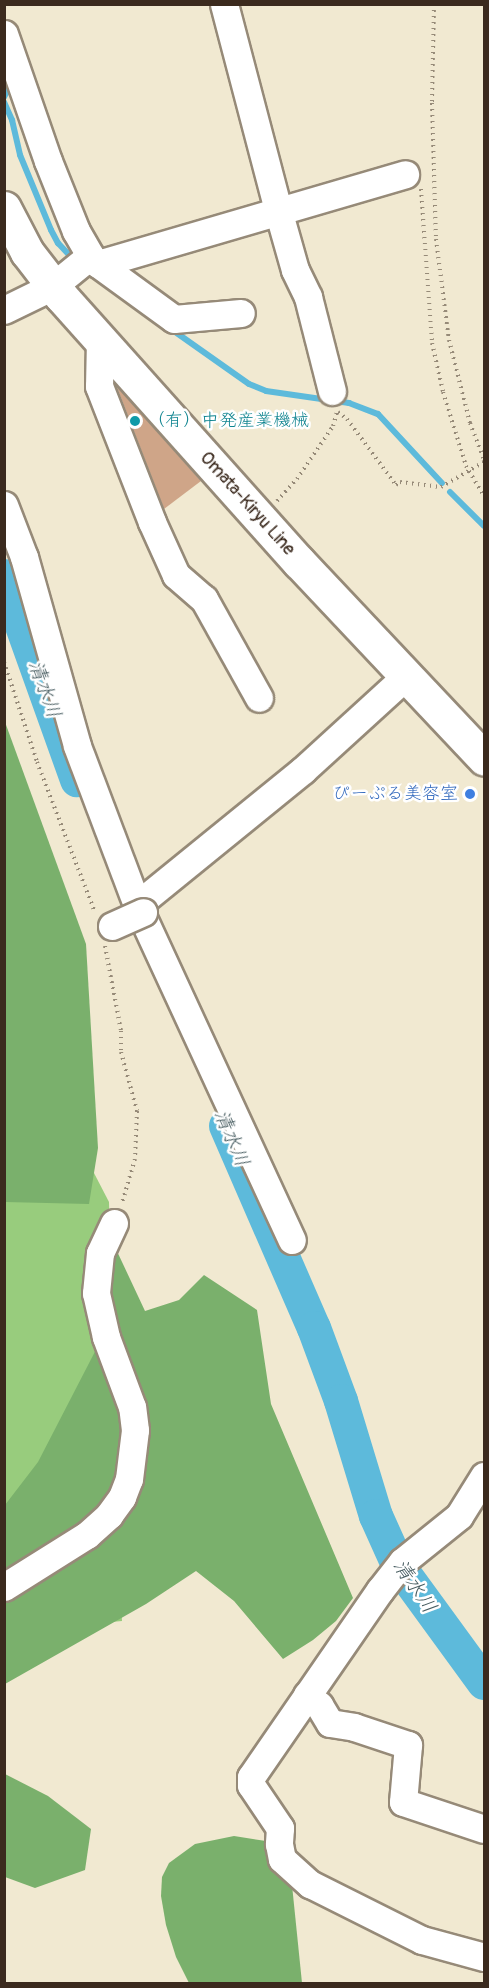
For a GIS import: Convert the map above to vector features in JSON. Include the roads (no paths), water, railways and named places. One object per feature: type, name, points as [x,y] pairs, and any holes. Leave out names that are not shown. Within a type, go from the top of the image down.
[{"type":"main road","name":"Omata-Kiryu Line","points":[[4,208],[27,252],[53,286],[260,518],[484,758]]},
{"type":"street","points":[[224,4],[278,210],[295,270],[308,297],[335,401]]},
{"type":"street","points":[[4,34],[48,161],[76,231],[94,260],[174,319],[241,314]]},
{"type":"street","points":[[4,310],[53,286],[94,260],[278,210],[418,176]]},
{"type":"street","points":[[100,339],[99,386],[152,522],[176,575],[204,599],[260,698]]},
{"type":"street","points":[[4,505],[24,557],[77,746],[140,909],[292,1240]]},
{"type":"street","points":[[107,928],[140,909],[303,770],[406,676]]},
{"type":"street","points":[[4,1587],[87,1535],[109,1515],[122,1497],[129,1479],[135,1430],[132,1407],[106,1337],[96,1293],[100,1253],[114,1223]]},
{"type":"street","points":[[484,1476],[459,1516],[402,1562],[380,1590],[251,1776],[251,1785],[280,1828],[279,1844],[282,1859],[310,1884],[422,1940],[484,1957]]},
{"type":"street","points":[[307,1695],[319,1705],[330,1723],[354,1727],[408,1745],[403,1802],[484,1829]]},
{"type":"waterway","points":[[4,97],[11,84]]},
{"type":"waterway","points":[[4,102],[12,120],[20,155],[51,230],[58,243],[73,259]]},
{"type":"waterway","points":[[171,329],[249,384],[266,391],[349,403],[378,414],[442,483]]},
{"type":"waterway","points":[[450,492],[484,526]]},
{"type":"waterway","name":"清水川","points":[[4,576],[77,780]]},
{"type":"waterway","name":"清水川","points":[[226,1126],[314,1328],[341,1401],[376,1516],[398,1565],[484,1683]]},
{"type":"place","name":"（有）中発産業機械","points":[[135,421]]},
{"type":"place","name":"ぴーぷる美容室","points":[[470,794]]}]
